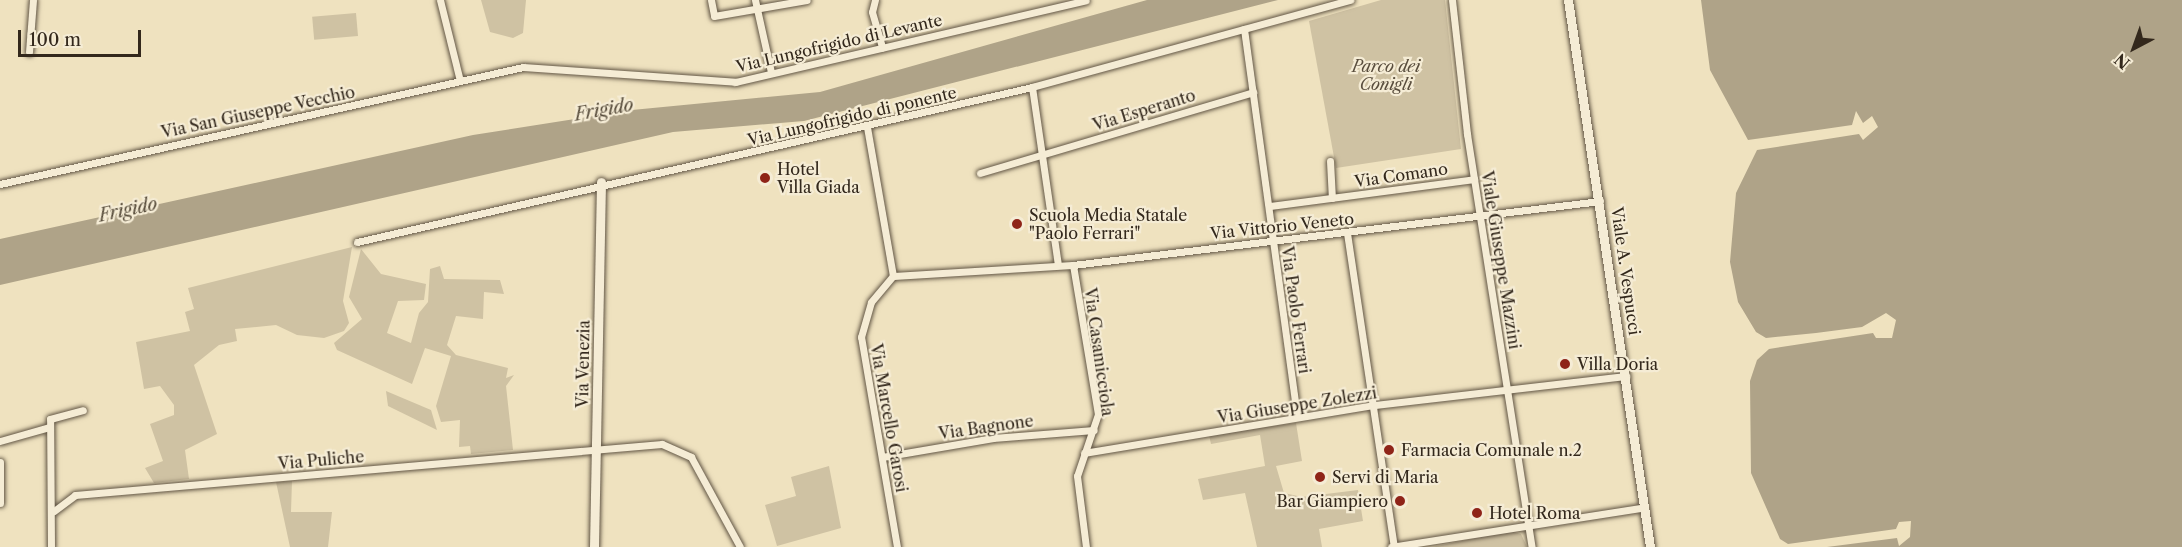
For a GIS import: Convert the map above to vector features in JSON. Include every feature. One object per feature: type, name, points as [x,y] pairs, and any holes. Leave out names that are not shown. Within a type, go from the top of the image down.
[{"type":"main road","name":"Viale A. Vespucci","points":[[1569,0],[1601,201],[1650,547]]},
{"type":"main road","name":"Via Venezia","points":[[594,547],[601,182]]},
{"type":"street","points":[[29,52],[33,0]]},
{"type":"street","points":[[440,0],[460,81]]},
{"type":"street","points":[[711,0],[714,16],[807,0]]},
{"type":"street","points":[[755,0],[771,72]]},
{"type":"street","points":[[874,0],[872,12],[882,48]]},
{"type":"street","name":"Via Lungofrigido di Levante","points":[[523,67],[632,71],[712,82],[882,48],[1064,2],[1086,0]]},
{"type":"street","name":"Via Lungofrigido di ponente","points":[[357,242],[601,182],[867,127],[1032,87],[1350,0]]},
{"type":"street","name":"Viale Giuseppe Mazzini","points":[[1452,0],[1474,179],[1512,392],[1532,547]]},
{"type":"street","name":"Via Paolo Ferrari","points":[[1244,29],[1297,416]]},
{"type":"street","name":"Via San Giuseppe Vecchio","points":[[0,184],[523,67]]},
{"type":"street","points":[[1032,87],[1058,265]]},
{"type":"street","name":"Via Esperanto","points":[[980,172],[1253,92]]},
{"type":"street","points":[[867,127],[893,276]]},
{"type":"street","name":"Via Comano","points":[[1330,161],[1332,198]]},
{"type":"street","name":"Via Comano","points":[[1270,206],[1474,179]]},
{"type":"street","name":"Via Vittorio Veneto","points":[[893,276],[1073,265],[1601,201]]},
{"type":"street","points":[[1347,233],[1393,547],[1645,507]]},
{"type":"street","name":"Via Casamicciola","points":[[1073,265],[1098,414],[1084,453],[1077,496],[1086,547]]},
{"type":"street","name":"Via Marcello Garosi","points":[[893,276],[879,286],[861,329],[897,547]]},
{"type":"street","name":"Via Giuseppe Zolezzi","points":[[1084,453],[1374,405],[1512,392],[1626,376]]},
{"type":"street","points":[[51,547],[54,511],[50,419],[83,410]]},
{"type":"street","points":[[0,441],[49,427]]},
{"type":"street","name":"Via Bagnone","points":[[882,457],[1004,436],[1094,430]]},
{"type":"street","name":"Via Puliche","points":[[54,511],[75,495],[596,447],[662,444],[683,449],[740,547]]},
{"type":"street","points":[[0,462],[0,503]]},
{"type":"green space","points":[[481,0],[526,0],[523,33],[513,38],[490,32]]},
{"type":"green space","name":"Parco dei Conigli","points":[[1381,0],[1445,0],[1461,149],[1336,168],[1309,21]]},
{"type":"green space","points":[[356,13],[358,36],[314,40],[312,17]]},
{"type":"green space","points":[[352,247],[343,301],[349,323],[344,331],[324,338],[297,335],[276,325],[235,329],[237,341],[219,345],[194,365],[217,434],[185,450],[189,479],[154,483],[145,468],[163,461],[150,424],[174,415],[174,405],[160,386],[144,389],[136,342],[190,331],[185,312],[194,309],[188,288]]},
{"type":"green space","points":[[361,249],[381,274],[426,284],[424,300],[398,301],[387,333],[411,343],[419,313],[428,302],[430,269],[440,266],[444,279],[500,280],[504,294],[484,292],[483,319],[456,316],[447,345],[456,355],[508,368],[506,378],[514,375],[506,386],[513,450],[471,454],[470,446],[459,447],[460,420],[441,422],[436,406],[451,356],[425,348],[412,384],[337,350],[334,343],[362,319],[349,297]]},
{"type":"green space","points":[[386,391],[431,410],[437,430],[388,406]]},
{"type":"green space","points":[[1296,423],[1302,461],[1276,466],[1284,493],[1302,497],[1358,490],[1363,521],[1319,529],[1322,547],[1257,547],[1245,493],[1203,500],[1198,479],[1265,466],[1260,435],[1211,444],[1209,435]]},
{"type":"green space","points":[[829,466],[841,528],[777,546],[765,505],[796,496],[791,477]]},
{"type":"green space","points":[[292,481],[291,512],[332,512],[328,547],[290,547],[276,482]]},
{"type":"green space","points":[[1511,531],[1521,534],[1527,547],[1432,547]]},
{"type":"shaded area","points":[[1147,0],[1278,0],[804,121],[673,132],[0,285],[0,239],[473,135],[632,110],[820,92]]},
{"type":"shaded area","points":[[1701,0],[2182,0],[2182,547],[1827,547],[1897,538],[1899,546],[1910,537],[1911,521],[1899,522],[1896,529],[1788,544],[1780,539],[1751,473],[1750,381],[1757,360],[1769,349],[1873,333],[1876,338],[1892,338],[1896,320],[1886,313],[1862,327],[1766,338],[1756,332],[1738,302],[1730,262],[1736,193],[1757,150],[1859,134],[1863,140],[1878,127],[1872,116],[1863,123],[1856,111],[1852,125],[1748,140],[1710,70]]},
{"type":"place","name":"Hotel Villa Giada","points":[[765,178]]},
{"type":"place","name":"Scuola Media Statale \"Paolo Ferrari\"","points":[[1017,224]]},
{"type":"place","name":"Villa Doria","points":[[1565,364]]},
{"type":"place","name":"Farmacia Comunale n.2","points":[[1389,450]]},
{"type":"place","name":"Servi di Maria","points":[[1320,477]]},
{"type":"place","name":"Bar Giampiero","points":[[1400,501]]},
{"type":"place","name":"Hotel Roma","points":[[1477,513]]},
{"type":"water label","name":"Frigido","points":[[604,110]]},
{"type":"water label","name":"Frigido","points":[[128,210]]}]
